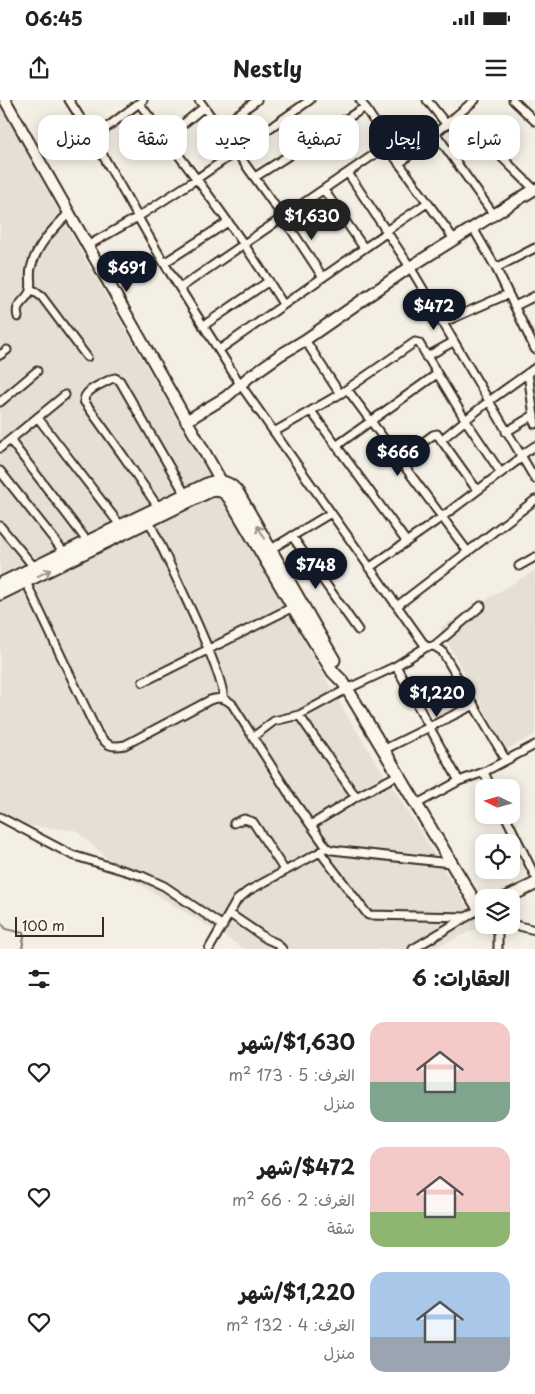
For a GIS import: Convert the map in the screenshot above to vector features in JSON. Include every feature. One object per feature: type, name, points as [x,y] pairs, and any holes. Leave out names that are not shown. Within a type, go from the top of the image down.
[{"type":"main road","points":[[0,584],[212,481],[221,486],[230,498],[293,607],[333,672],[345,685]]},
{"type":"main road","points":[[0,594],[210,491],[228,484],[236,490],[271,549],[339,668],[345,685],[382,750],[450,862],[475,897]]},
{"type":"main road","points":[[520,891],[535,884]]},
{"type":"street","points":[[5,100],[221,486]]},
{"type":"street","points":[[69,100],[78,115]]},
{"type":"street","points":[[199,100],[210,115]]},
{"type":"street","points":[[237,115],[257,100]]},
{"type":"street","points":[[269,128],[310,100]]},
{"type":"street","points":[[427,100],[447,125]]},
{"type":"street","points":[[439,132],[475,100]]},
{"type":"street","points":[[513,100],[535,121]]},
{"type":"street","points":[[109,126],[141,102],[150,115]]},
{"type":"street","points":[[255,177],[362,103],[370,115]]},
{"type":"street","points":[[187,121],[204,107]]},
{"type":"street","points":[[186,421],[226,397],[240,384],[280,355],[410,268],[535,190],[459,114]]},
{"type":"street","points":[[439,138],[494,215]]},
{"type":"street","points":[[180,288],[369,159]]},
{"type":"street","points":[[106,160],[164,263],[240,384],[426,647]]},
{"type":"street","points":[[184,160],[198,178],[283,304]]},
{"type":"street","points":[[87,246],[138,217],[223,160]]},
{"type":"street","points":[[243,160],[322,276]]},
{"type":"street","points":[[397,160],[454,239]]},
{"type":"street","points":[[399,164],[404,160]]},
{"type":"street","points":[[348,174],[410,268],[535,479]]},
{"type":"street","points":[[324,190],[364,248]]},
{"type":"street","points":[[219,350],[428,203]]},
{"type":"street","points":[[18,317],[18,305],[28,295],[30,272],[36,255],[49,233],[68,214]]},
{"type":"street","points":[[164,263],[228,222]]},
{"type":"street","points":[[473,228],[496,268],[534,345]]},
{"type":"street","points":[[496,268],[535,248]]},
{"type":"street","points":[[204,326],[269,281]]},
{"type":"street","points":[[30,288],[42,297],[87,357]]},
{"type":"street","points":[[442,323],[508,294]]},
{"type":"street","points":[[515,306],[535,296]]},
{"type":"street","points":[[304,340],[340,394]]},
{"type":"street","points":[[274,432],[340,394],[413,342],[418,343],[501,473]]},
{"type":"street","points":[[426,357],[453,342]]},
{"type":"street","points":[[0,356],[6,350]]},
{"type":"street","points":[[441,440],[489,401],[535,368]]},
{"type":"street","points":[[0,402],[37,371]]},
{"type":"street","points":[[528,373],[535,424]]},
{"type":"street","points":[[336,446],[437,374]]},
{"type":"street","points":[[158,507],[84,401],[87,393],[113,378],[120,382],[185,494]]},
{"type":"street","points":[[347,389],[468,552]]},
{"type":"street","points":[[0,448],[65,395]]},
{"type":"street","points":[[506,432],[534,410]]},
{"type":"street","points":[[311,411],[406,541]]},
{"type":"street","points":[[38,418],[120,525]]},
{"type":"street","points":[[399,460],[434,434],[437,434],[477,490]]},
{"type":"street","points":[[10,440],[87,541]]},
{"type":"street","points":[[369,568],[442,517],[535,446]]},
{"type":"street","points":[[0,471],[64,552]]},
{"type":"street","points":[[396,606],[535,500]]},
{"type":"street","points":[[271,549],[330,513]]},
{"type":"street","points":[[149,521],[208,649],[223,689],[223,699]]},
{"type":"street","points":[[0,526],[34,567]]},
{"type":"street","points":[[292,536],[358,630]]},
{"type":"street","points":[[519,566],[535,557]]},
{"type":"street","points":[[26,582],[98,734],[106,744],[114,748],[125,745],[210,700],[223,699],[232,704],[311,825],[324,850],[368,915],[467,917]]},
{"type":"street","points":[[253,737],[274,721],[300,715],[345,685],[396,666],[426,647],[434,646],[481,606]]},
{"type":"street","points":[[143,682],[293,607]]},
{"type":"street","points":[[434,646],[442,651],[506,760]]},
{"type":"street","points":[[396,666],[459,781]]},
{"type":"street","points":[[382,750],[474,705]]},
{"type":"street","points":[[300,715],[356,797]]},
{"type":"street","points":[[415,805],[459,781],[484,772],[535,746]]},
{"type":"street","points":[[484,772],[487,779]]},
{"type":"street","points":[[311,825],[356,797],[398,776]]},
{"type":"street","points":[[0,817],[72,855],[142,876],[164,886],[223,926]]},
{"type":"street","points":[[234,823],[244,818],[253,822],[285,871]]},
{"type":"street","points":[[509,824],[535,876]]},
{"type":"street","points":[[209,949],[237,900],[248,891],[324,850],[450,862]]},
{"type":"street","points":[[414,949],[475,911]]},
{"type":"street","points":[[230,914],[276,943],[282,949]]},
{"type":"street","points":[[520,926],[535,930]]},
{"type":"street","points":[[498,934],[498,949]]},
{"type":"shaded area","points":[[0,104],[90,268],[343,709],[475,919],[475,929],[432,949],[245,949],[131,879],[75,830],[0,823]]},
{"type":"shaded area","points":[[535,570],[535,734],[506,750],[440,628]]},
{"type":"waterway","points":[[0,921],[6,929],[23,933],[22,949]]}]
